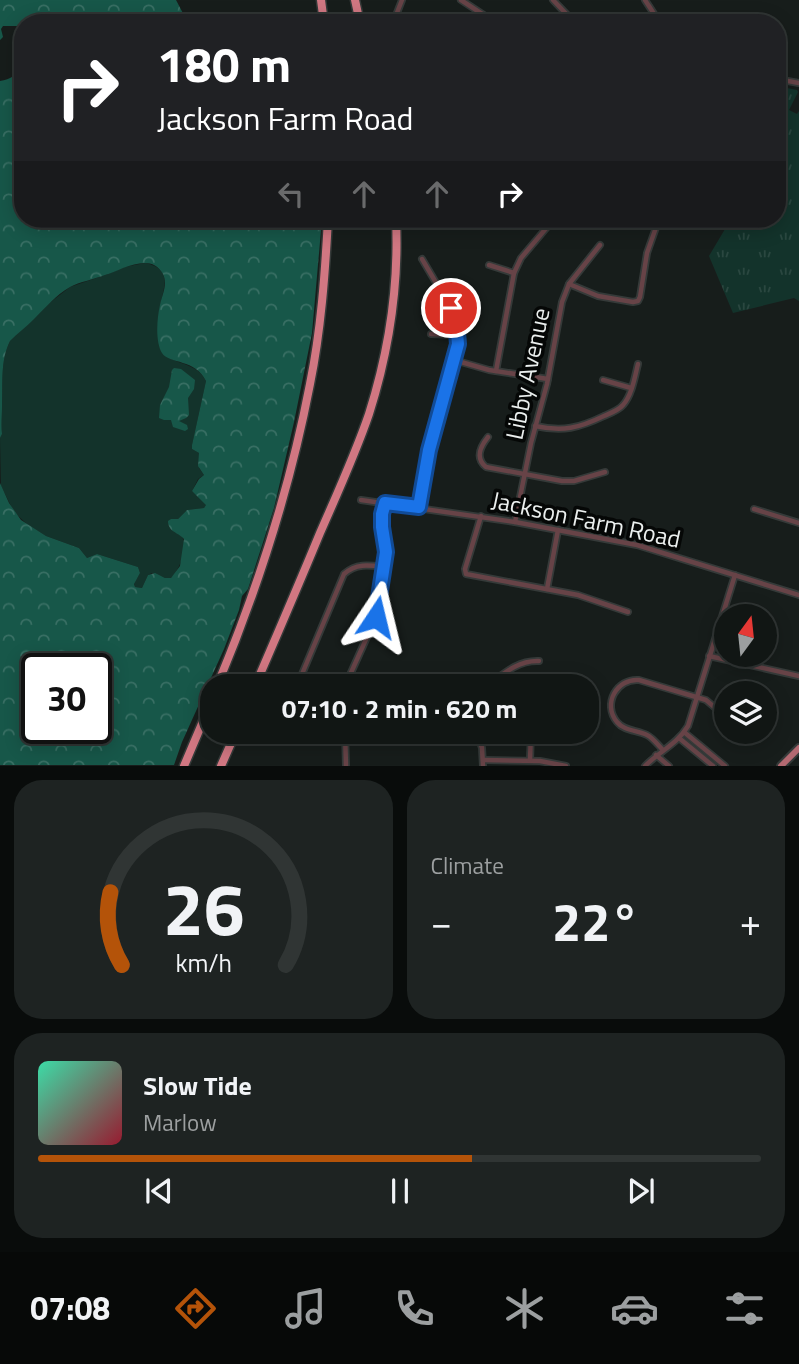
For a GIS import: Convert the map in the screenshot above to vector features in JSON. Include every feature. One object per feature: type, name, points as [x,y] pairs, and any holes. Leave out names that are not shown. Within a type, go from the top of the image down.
[{"type":"highway","points":[[223,674],[257,584],[293,463],[312,374],[323,290],[327,228]]},
{"type":"highway","points":[[260,674],[350,463],[375,394],[392,313],[396,228]]},
{"type":"highway","points":[[184,765],[200,727]]},
{"type":"highway","points":[[221,765],[231,744]]},
{"type":"main road","points":[[781,765],[799,748]]},
{"type":"street","points":[[461,0],[482,14]]},
{"type":"street","points":[[553,0],[566,14]]},
{"type":"street","points":[[496,371],[513,273],[521,258],[546,228]]},
{"type":"street","points":[[569,284],[598,296],[638,301],[647,253],[656,228]]},
{"type":"street","name":"Libby Avenue","points":[[515,522],[565,292],[600,245]]},
{"type":"street","points":[[419,507],[429,450],[454,360],[458,335],[451,308],[422,259]]},
{"type":"street","points":[[489,265],[513,273]]},
{"type":"street","points":[[431,334],[458,335]]},
{"type":"street","points":[[454,360],[496,371],[548,379]]},
{"type":"street","points":[[536,426],[561,429],[580,426],[622,407],[638,364]]},
{"type":"street","points":[[603,380],[631,388]]},
{"type":"street","points":[[488,437],[480,451],[482,464],[486,467],[569,481],[605,472]]},
{"type":"street","name":"Jackson Farm Road","points":[[360,500],[481,516],[651,548],[799,595]]},
{"type":"street","points":[[350,674],[376,617],[386,552],[382,514],[385,503]]},
{"type":"street","points":[[754,509],[799,523]]},
{"type":"street","points":[[481,516],[465,571],[468,575],[587,598],[628,612]]},
{"type":"street","points":[[547,589],[558,530]]},
{"type":"street","points":[[302,674],[344,574],[352,567],[362,565],[384,567]]},
{"type":"street","points":[[645,765],[680,738],[691,719],[735,575]]},
{"type":"street","points":[[709,656],[799,676]]},
{"type":"street","points":[[504,674],[529,660],[539,661]]},
{"type":"street","points":[[663,750],[646,734],[624,728],[617,723],[611,702],[613,692],[623,683],[633,679],[698,697],[714,706]]},
{"type":"street","points":[[684,733],[725,765]]},
{"type":"street","points":[[680,738],[713,765]]},
{"type":"street","points":[[345,744],[346,765]]},
{"type":"street","points":[[481,744],[483,763],[530,760],[566,765]]},
{"type":"street","points":[[530,760],[531,744]]},
{"type":"street","points":[[656,755],[669,765]]},
{"type":"green space","points":[[0,0],[176,0],[183,14],[14,14],[14,26],[3,26],[3,37],[0,40]]},
{"type":"green space","points":[[14,76],[14,228],[321,228],[312,333],[274,508],[248,589],[242,596],[224,649],[213,674],[200,674],[200,702],[174,765],[0,765],[0,483],[21,520],[46,536],[79,548],[87,558],[97,554],[138,567],[140,573],[134,584],[135,587],[142,588],[148,575],[155,573],[171,578],[180,566],[184,539],[171,530],[168,521],[178,519],[187,510],[204,508],[206,505],[192,491],[204,475],[198,466],[199,453],[192,449],[192,445],[206,381],[202,374],[190,365],[170,359],[162,353],[158,342],[157,323],[165,282],[158,267],[151,264],[127,266],[70,287],[10,341],[3,365],[0,438],[0,81]]},
{"type":"green space","points":[[786,88],[797,90],[789,110],[797,114],[799,111],[799,301],[794,298],[733,313],[709,256],[726,228],[786,228]]},
{"type":"green space","points":[[145,263],[160,270],[163,275],[158,326],[163,352],[167,357],[195,369],[206,381],[192,445],[192,449],[199,453],[199,468],[204,475],[198,479],[192,491],[207,504],[204,508],[187,510],[178,519],[171,519],[168,525],[181,536],[184,545],[180,564],[171,578],[152,573],[148,575],[142,588],[135,587],[134,583],[140,573],[138,567],[97,554],[87,558],[79,548],[46,536],[14,512],[1,486],[0,438],[3,365],[10,341],[70,287],[124,267]]},
{"type":"green space","points":[[174,368],[181,369],[195,380],[194,389],[188,398],[189,415],[179,421],[187,425],[188,429],[185,431],[173,427],[171,420],[159,418],[160,405]]},
{"type":"route","points":[[376,617],[386,552],[382,514],[385,503],[419,507],[429,450],[458,344],[456,321],[451,308]]}]
